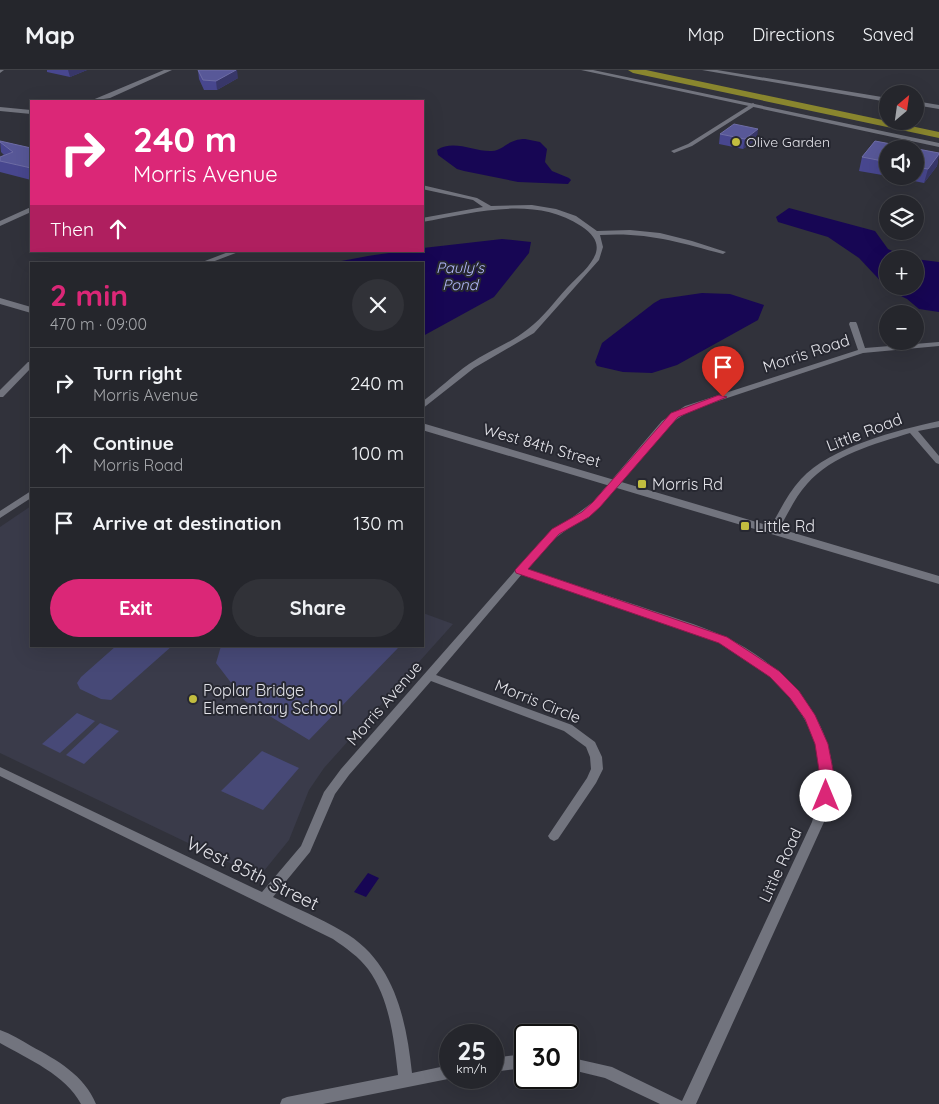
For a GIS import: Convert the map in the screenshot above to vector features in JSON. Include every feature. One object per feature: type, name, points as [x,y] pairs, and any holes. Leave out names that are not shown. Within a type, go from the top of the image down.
[{"type":"highway","points":[[633,70],[939,134]]},
{"type":"highway","points":[[665,70],[879,115]]},
{"type":"highway","points":[[924,124],[939,127]]},
{"type":"street","points":[[105,99],[169,70]]},
{"type":"street","points":[[584,70],[939,145]]},
{"type":"street","points":[[704,70],[879,99]]},
{"type":"street","points":[[743,103],[681,142],[674,151],[690,145],[753,105]]},
{"type":"street","points":[[924,105],[939,107]]},
{"type":"street","points":[[0,109],[30,115]]},
{"type":"street","points":[[0,114],[30,115]]},
{"type":"street","points":[[424,188],[475,199],[490,209]]},
{"type":"street","points":[[424,220],[515,206],[543,208],[568,215],[595,233],[600,242],[599,257],[541,322],[518,340],[471,366],[424,405]]},
{"type":"street","points":[[0,224],[30,209]]},
{"type":"street","points":[[595,233],[628,230],[653,232],[723,252]]},
{"type":"street","points":[[206,262],[235,252]]},
{"type":"street","points":[[0,300],[30,310]]},
{"type":"street","points":[[853,324],[862,351]]},
{"type":"street","name":"Morris Road","points":[[615,483],[675,415],[688,408],[862,351],[907,345],[939,344]]},
{"type":"street","points":[[0,395],[30,365]]},
{"type":"street","name":"Little Road","points":[[773,531],[798,488],[818,469],[845,454],[912,430],[939,424]]},
{"type":"street","name":"West 84th Street","points":[[424,427],[939,580]]},
{"type":"street","points":[[912,430],[939,460]]},
{"type":"street","name":"Morris Avenue","points":[[264,899],[306,849],[330,792],[345,772],[520,570],[556,532],[586,514],[615,483]]},
{"type":"street","points":[[0,516],[30,495]]},
{"type":"street","name":"Little Road","points":[[520,570],[693,628],[723,640],[775,674],[794,694],[811,718],[822,744],[826,770],[826,796],[818,822],[688,1104]]},
{"type":"street","name":"Morris Circle","points":[[429,676],[568,728],[591,745],[596,756],[597,769],[592,780],[554,836]]},
{"type":"street","name":"West 85th Street","points":[[0,771],[338,935],[358,949],[374,965],[386,985],[404,1061],[406,1081]]},
{"type":"street","points":[[0,1036],[65,1076],[78,1087],[89,1104]]},
{"type":"street","points":[[579,1066],[607,1072],[676,1104]]},
{"type":"street","points":[[287,1104],[439,1074]]},
{"type":"shaded area","name":"Poplar Bridge Elementary School","points":[[30,507],[30,647],[424,647],[424,613],[453,624],[324,768],[309,790],[289,840],[259,877],[0,753],[0,527]]},
{"type":"shaded area","points":[[115,647],[171,647],[111,700],[101,699],[80,689],[77,683],[81,677]]},
{"type":"shaded area","points":[[221,647],[398,647],[309,740],[245,701],[216,663]]},
{"type":"shaded area","points":[[77,713],[95,721],[60,753],[42,744]]},
{"type":"shaded area","points":[[100,723],[119,731],[84,764],[66,755]]},
{"type":"shaded area","points":[[262,751],[299,768],[263,810],[221,791]]},
{"type":"water","points":[[519,139],[540,142],[547,149],[545,162],[552,171],[569,178],[571,180],[568,184],[518,182],[464,171],[457,169],[438,155],[437,150],[444,147],[457,146],[492,151]]},
{"type":"water","points":[[789,208],[875,231],[879,240],[882,240],[890,250],[879,250],[879,279],[859,258],[828,237],[778,222],[776,217]]},
{"type":"water","name":"Pauly's Pond","points":[[502,239],[531,242],[529,253],[494,297],[424,335],[424,262],[338,262],[398,252],[424,252],[424,248]]},
{"type":"water","points":[[924,260],[939,262],[939,312],[924,310],[924,305],[914,305],[899,295],[924,295]]},
{"type":"water","points":[[702,293],[730,294],[764,305],[758,320],[677,365],[652,373],[623,372],[597,366],[595,362],[602,343],[654,303],[661,299]]},
{"type":"water","points":[[368,873],[379,878],[366,897],[354,892]]},
{"type":"building","points":[[198,70],[236,70],[216,81],[203,80]]},
{"type":"building","points":[[734,124],[758,129],[745,139],[720,134]]},
{"type":"building","points":[[875,141],[879,142],[879,160],[862,157]]},
{"type":"building","points":[[0,142],[30,148],[30,168],[0,161],[0,157],[13,152]]},
{"type":"building","points":[[924,150],[939,153],[939,154],[928,169],[924,168]]},
{"type":"place","name":"Olive Garden","points":[[736,142]]},
{"type":"place","name":"Morris Rd","points":[[642,484]]},
{"type":"place","name":"Little Rd","points":[[745,526]]},
{"type":"place","name":"Poplar Bridge Elementary School","points":[[193,699]]},
{"type":"route","points":[[723,397],[688,408],[665,423],[608,492],[586,514],[556,532],[544,542],[520,570],[693,628],[723,640],[775,674],[794,694],[811,718],[822,744],[826,770],[826,796]]}]
